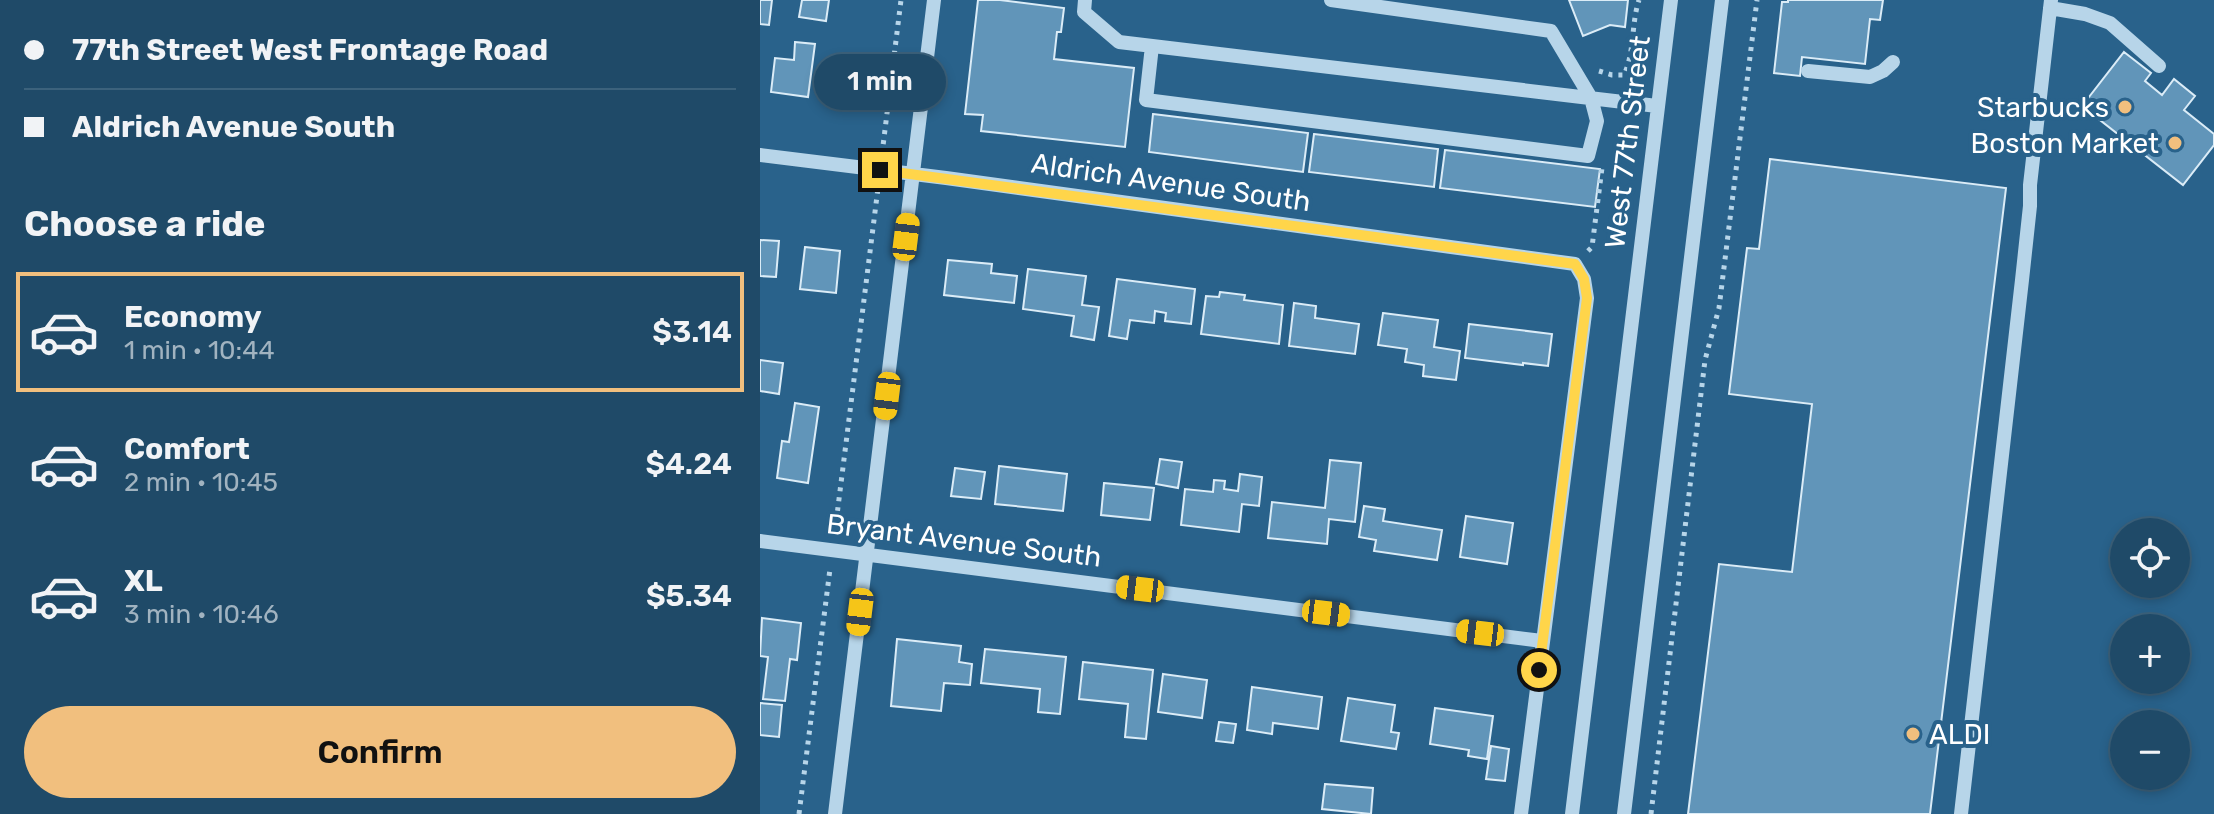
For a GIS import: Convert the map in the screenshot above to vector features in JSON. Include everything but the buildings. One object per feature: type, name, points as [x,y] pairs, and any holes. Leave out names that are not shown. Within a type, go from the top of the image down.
[{"type":"street","points":[[835,814],[934,0]]},
{"type":"street","points":[[1085,0],[1084,12],[1119,42],[1657,106]]},
{"type":"street","points":[[1152,46],[1146,100],[1588,156],[1597,121],[1591,98],[1551,31],[1331,0]]},
{"type":"street","name":"West 77th Street","points":[[1572,814],[1671,0]]},
{"type":"street","points":[[1624,814],[1722,0]]},
{"type":"street","points":[[1961,814],[2050,4],[2110,23],[2159,66]]},
{"type":"street","points":[[1808,71],[1870,77],[1893,62]]},
{"type":"street","name":"Aldrich Avenue South","points":[[760,155],[1575,264],[1584,279],[1587,298],[1542,641]]},
{"type":"street","name":"Bryant Avenue South","points":[[760,541],[1542,641]]},
{"type":"street","points":[[1521,814],[1542,641]]},
{"type":"path","points":[[799,814],[901,0]]},
{"type":"path","points":[[1596,65],[1600,72],[1624,75],[1629,64],[1639,0]]},
{"type":"path","points":[[1651,814],[1705,360],[1719,308],[1757,0]]},
{"type":"place","name":"Starbucks","points":[[2125,107]]},
{"type":"place","name":"Boston Market","points":[[2175,143]]},
{"type":"place","name":"ALDI","points":[[1913,734]]},
{"type":"route","points":[[880,170],[1575,264],[1584,279],[1587,298],[1539,670]]}]
